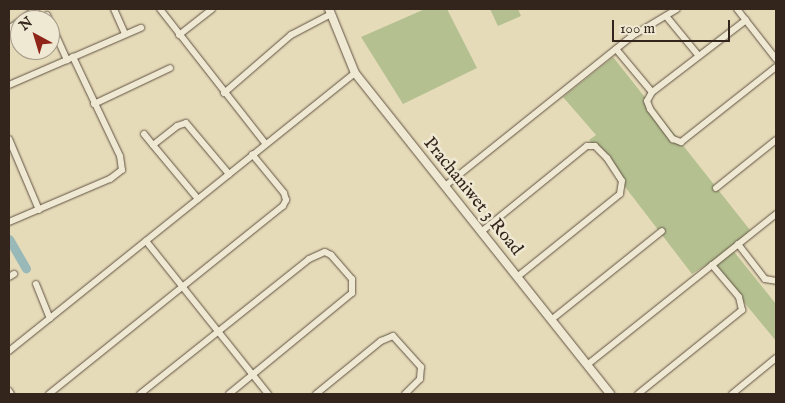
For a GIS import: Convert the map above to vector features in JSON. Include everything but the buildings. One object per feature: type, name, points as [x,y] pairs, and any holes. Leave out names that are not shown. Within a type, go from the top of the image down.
[{"type":"street","points":[[114,9],[125,34]]},
{"type":"street","points":[[160,9],[265,143]]},
{"type":"street","points":[[179,35],[212,9]]},
{"type":"street","points":[[445,186],[616,49],[677,9]]},
{"type":"street","points":[[737,9],[776,59]]},
{"type":"street","points":[[224,93],[291,35],[330,11]]},
{"type":"street","name":"Prachaniwet 3 Road","points":[[330,11],[354,73],[610,394]]},
{"type":"street","points":[[666,16],[698,55]]},
{"type":"street","points":[[746,20],[652,92],[648,105],[678,142],[686,140],[776,68]]},
{"type":"street","points":[[9,85],[141,28]]},
{"type":"street","points":[[9,222],[39,210],[122,170],[120,156],[60,39]]},
{"type":"street","points":[[616,49],[652,92]]},
{"type":"street","points":[[94,104],[170,68]]},
{"type":"street","points":[[9,351],[354,73]]},
{"type":"street","points":[[153,145],[177,126],[186,123],[229,174]]},
{"type":"street","points":[[144,134],[198,199]]},
{"type":"street","points":[[9,139],[39,210]]},
{"type":"street","points":[[716,188],[776,140]]},
{"type":"street","points":[[481,232],[587,146],[599,148],[622,181],[620,194],[517,277]]},
{"type":"street","points":[[49,394],[286,200],[252,154]]},
{"type":"street","points":[[587,365],[776,214]]},
{"type":"street","points":[[551,320],[662,232]]},
{"type":"street","points":[[146,241],[268,394]]},
{"type":"street","points":[[738,244],[765,279],[776,281]]},
{"type":"street","points":[[140,394],[218,331],[319,254],[331,255],[352,278],[352,293],[345,302],[229,394]]},
{"type":"street","points":[[638,394],[742,310],[739,297],[712,265]]},
{"type":"street","points":[[36,284],[50,318]]},
{"type":"street","points":[[316,394],[381,341],[393,336],[421,367],[420,379],[405,394]]},
{"type":"street","points":[[732,394],[776,358]]},
{"type":"green space","points":[[425,9],[447,9],[477,68],[403,104],[361,37]]},
{"type":"green space","points":[[490,9],[518,9],[521,16],[498,26]]},
{"type":"green space","points":[[613,57],[750,230],[731,248],[776,304],[776,341],[711,262],[692,274],[589,140],[596,135],[563,97]]},
{"type":"waterway","points":[[9,239],[26,268]]}]
